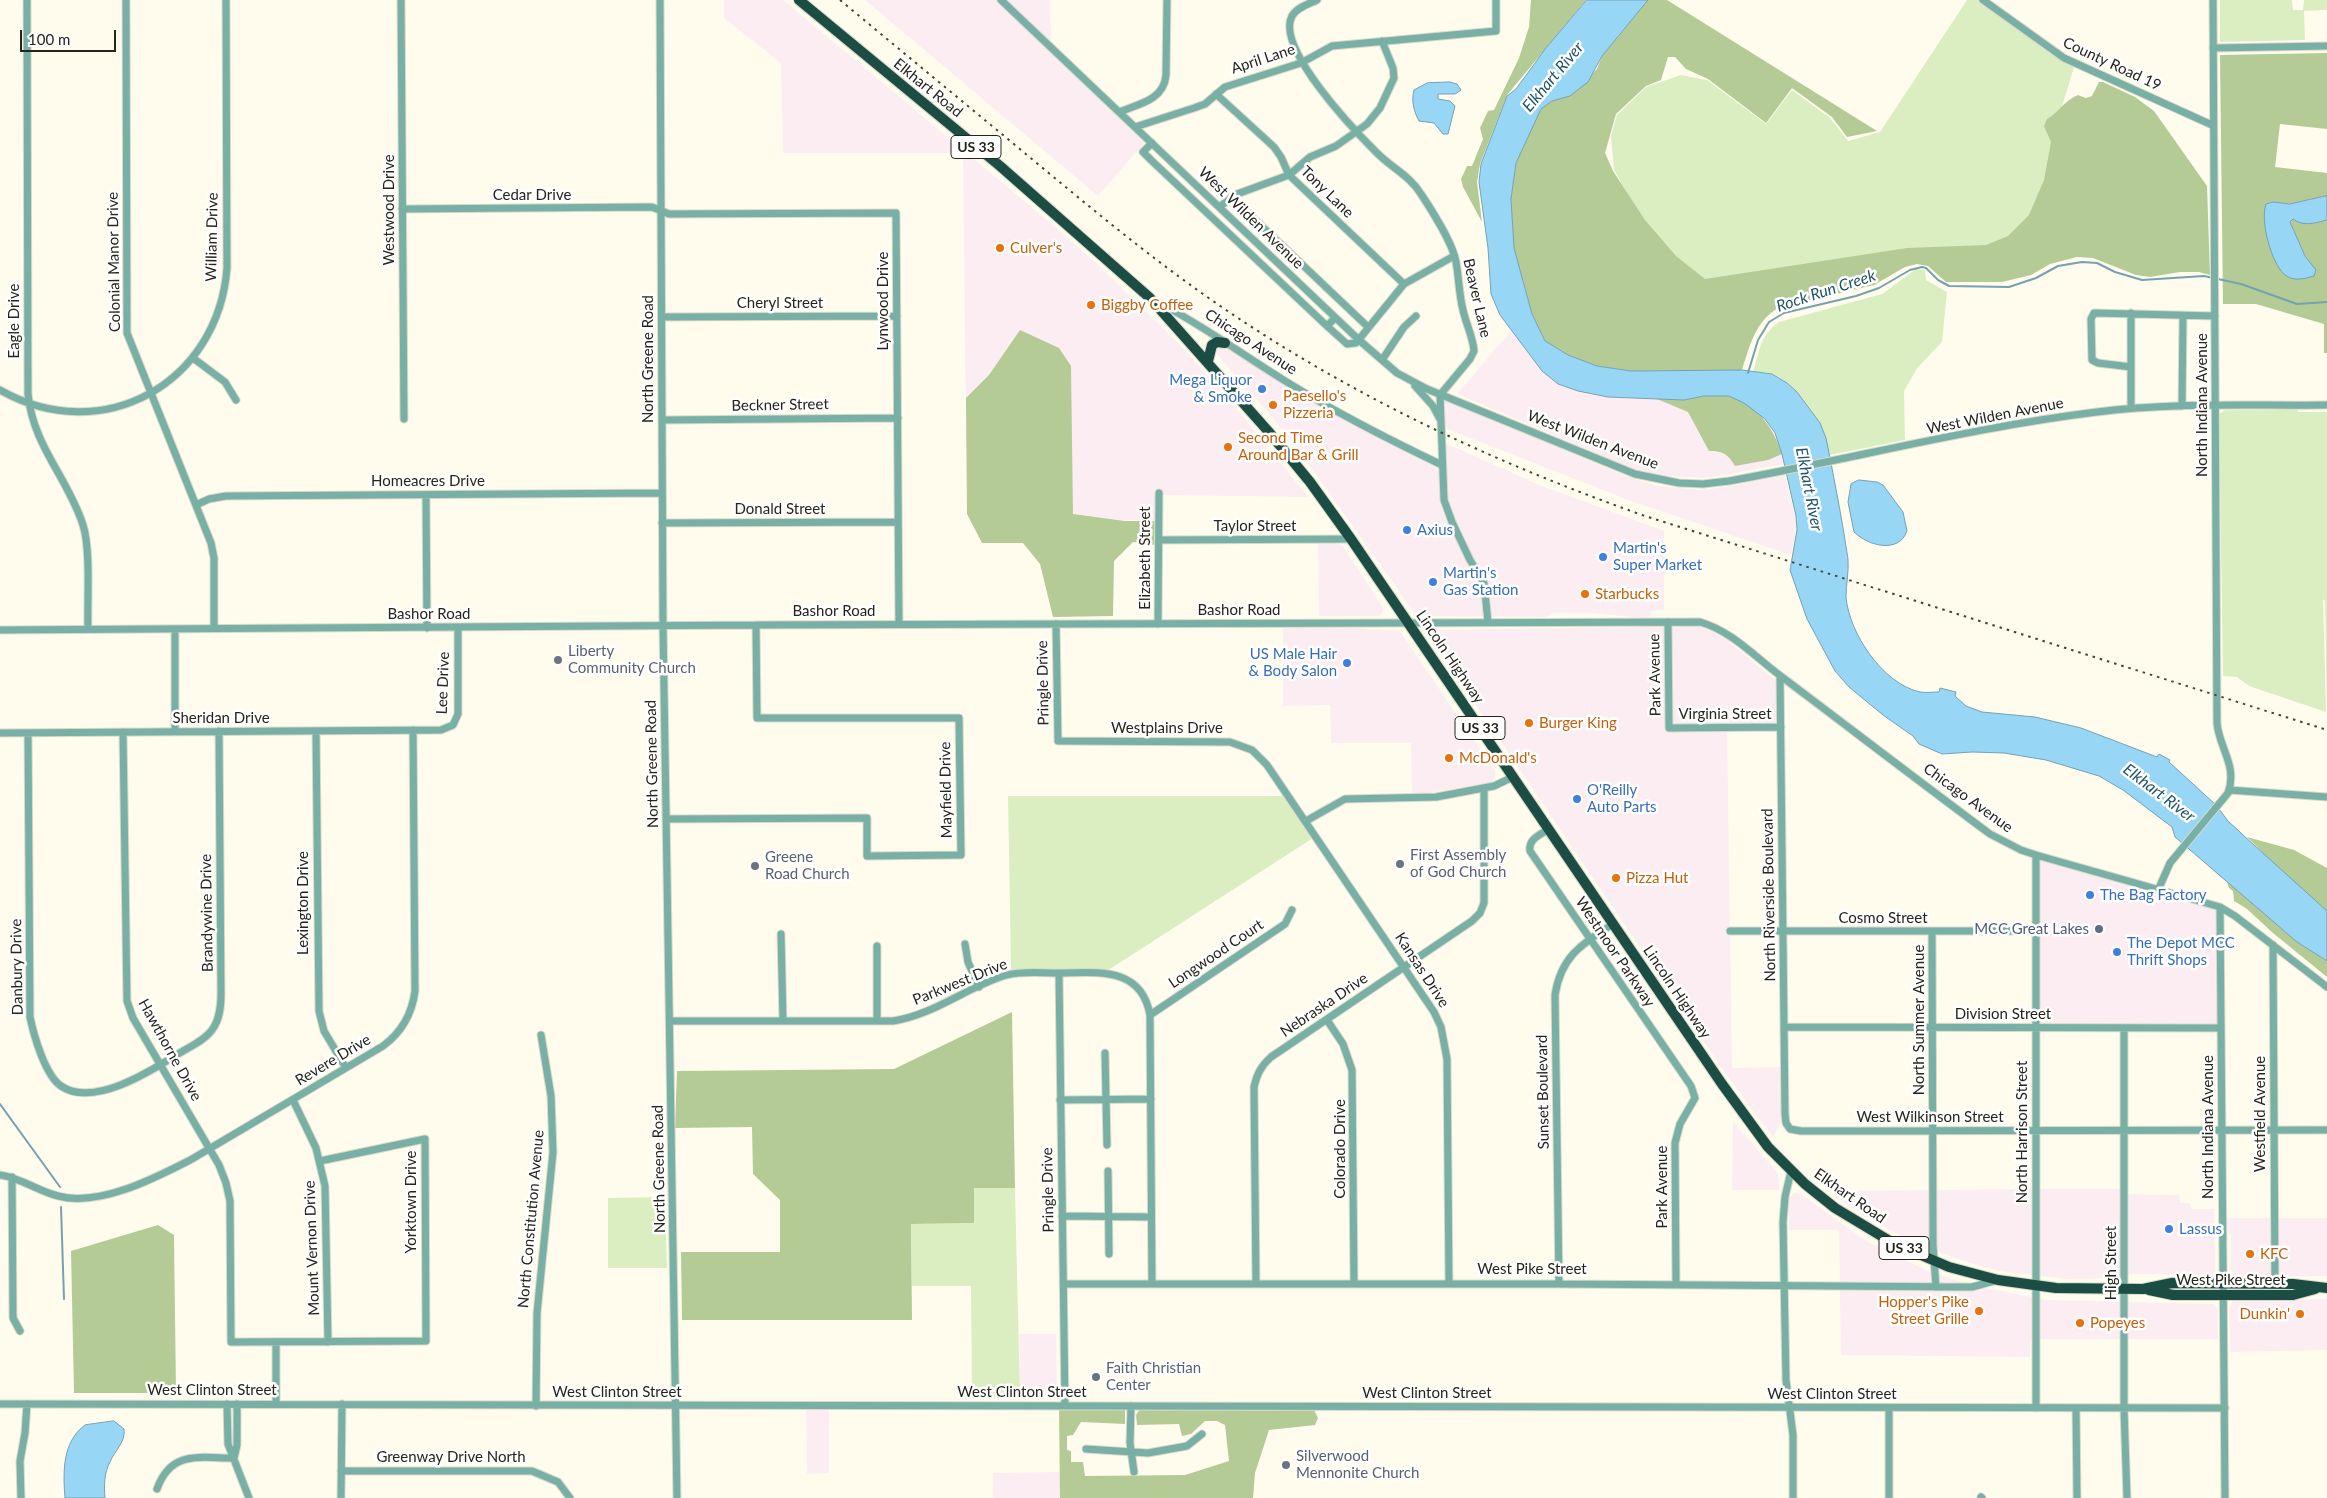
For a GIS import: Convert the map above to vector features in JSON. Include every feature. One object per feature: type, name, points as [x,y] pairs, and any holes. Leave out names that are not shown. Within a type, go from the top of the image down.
[{"type":"highway","name":"Elkhart Road","points":[[799,0],[1000,166],[1150,298]]},
{"type":"highway","name":"Lincoln Highway","points":[[1150,298],[1208,361],[1300,470],[1351,539],[1751,1125],[1791,1171]]},
{"type":"highway","points":[[1208,361],[1212,345],[1217,342],[1225,342]]},
{"type":"highway","name":"Elkhart Road","points":[[1791,1171],[1835,1208],[1858,1224],[1893,1243],[1934,1261],[1998,1280],[2036,1286]]},
{"type":"highway","name":"West Pike Street","points":[[2143,1289],[2172,1283],[2293,1284],[2322,1288]]},
{"type":"highway","name":"West Pike Street","points":[[2036,1286],[2143,1289],[2173,1295],[2224,1296],[2293,1295],[2322,1288]]},
{"type":"street","name":"Eagle Drive","points":[[27,0],[29,404],[39,440],[83,525],[86,547],[88,629]]},
{"type":"street","name":"Colonial Manor Drive","points":[[126,0],[127,324],[130,341],[213,550],[214,628]]},
{"type":"street","name":"William Drive","points":[[0,390],[29,404],[51,410],[90,411],[125,404],[151,393],[175,376],[193,358],[213,326],[224,296],[226,282],[226,0]]},
{"type":"street","name":"Westwood Drive","points":[[401,0],[404,419]]},
{"type":"street","name":"North Greene Road","points":[[660,0],[663,625],[677,1498]]},
{"type":"street","name":"West Wilden Avenue","points":[[1001,0],[1382,360],[1410,380],[1440,395],[1619,468],[1659,480],[1703,484],[1772,473],[2050,418],[2131,408],[2327,405]]},
{"type":"street","points":[[1119,112],[1152,99],[1164,87],[1166,76],[1167,0]]},
{"type":"street","name":"Beaver Lane","points":[[1318,0],[1296,12],[1290,23],[1292,43],[1301,62],[1357,132],[1382,158],[1414,184],[1454,256],[1463,310],[1474,351],[1470,359],[1440,395]]},
{"type":"street","name":"April Lane","points":[[1135,127],[1205,104],[1231,84],[1301,62],[1332,46],[1496,31],[1496,0]]},
{"type":"street","name":"County Road 19","points":[[1983,0],[2047,48],[2075,64],[2212,125]]},
{"type":"street","name":"North Indiana Avenue","points":[[2160,888],[2166,868],[2220,804],[2229,790],[2231,767],[2217,723],[2215,271],[2212,125],[2213,0]]},
{"type":"street","points":[[1219,207],[1231,197],[1289,175],[1310,156],[1336,146],[1357,132],[1375,115],[1393,83],[1393,68],[1382,41]]},
{"type":"street","points":[[2213,48],[2327,46]]},
{"type":"street","name":"Tony Lane","points":[[1216,94],[1274,147],[1289,175],[1404,284]]},
{"type":"street","points":[[1152,143],[1143,152],[1347,344],[1352,345],[1359,340],[1404,284],[1454,256]]},
{"type":"street","points":[[1231,197],[1368,327]]},
{"type":"street","name":"Cedar Drive","points":[[402,210],[652,207],[662,211]]},
{"type":"street","name":"Lynwood Drive","points":[[662,211],[669,214],[896,213],[899,624]]},
{"type":"street","points":[[1234,237],[1242,229]]},
{"type":"street","name":"Chicago Avenue","points":[[1150,298],[1185,316],[1301,391],[1390,441],[1442,465]]},
{"type":"street","points":[[2131,367],[2098,363],[2092,360],[2091,318],[2094,313],[2215,316]]},
{"type":"street","points":[[2131,313],[2131,408]]},
{"type":"street","name":"Cheryl Street","points":[[662,317],[897,316]]},
{"type":"street","points":[[1382,360],[1404,327],[1416,316]]},
{"type":"street","points":[[2182,406],[2183,316]]},
{"type":"street","points":[[1327,326],[1336,318]]},
{"type":"street","points":[[193,358],[226,382],[236,400]]},
{"type":"street","points":[[1410,380],[1433,406],[1441,422]]},
{"type":"street","points":[[1440,395],[1442,465],[1446,508],[1470,560],[1484,583],[1488,622]]},
{"type":"street","name":"Beckner Street","points":[[662,420],[898,418]]},
{"type":"street","name":"Homeacres Drive","points":[[196,505],[209,499],[226,496],[662,493]]},
{"type":"street","name":"Elizabeth Street","points":[[1158,624],[1159,493]]},
{"type":"street","points":[[426,495],[427,628]]},
{"type":"street","name":"Donald Street","points":[[662,523],[898,522]]},
{"type":"street","name":"Taylor Street","points":[[1159,540],[1351,539]]},
{"type":"street","name":"Chicago Avenue","points":[[1668,622],[1700,622],[1720,629],[1990,834],[2021,850],[2036,855],[2160,888],[2220,907],[2235,916],[2327,987]]},
{"type":"street","name":"Bashor Road","points":[[0,630],[663,625],[1668,622]]},
{"type":"street","name":"Park Avenue","points":[[1668,622],[1669,728]]},
{"type":"street","name":"Pringle Drive","points":[[1056,624],[1058,741]]},
{"type":"street","name":"Mayfield Drive","points":[[667,819],[867,818],[867,856],[961,855],[959,718],[757,718],[756,625]]},
{"type":"street","name":"Lee Drive","points":[[441,730],[453,725],[458,714],[458,627]]},
{"type":"street","points":[[174,629],[175,732]]},
{"type":"street","name":"North Riverside Boulevard","points":[[1780,676],[1785,1114]]},
{"type":"street","name":"Virginia Street","points":[[1669,728],[1781,728]]},
{"type":"street","name":"Revere Drive","points":[[0,1175],[63,1197],[98,1198],[173,1168],[210,1148],[383,1046],[397,1034],[407,1018],[414,998],[413,730]]},
{"type":"street","name":"Sheridan Drive","points":[[0,733],[441,730]]},
{"type":"street","name":"Brandywine Drive","points":[[160,1065],[202,1040],[212,1030],[219,1016],[222,994],[219,731]]},
{"type":"street","name":"Lexington Drive","points":[[316,731],[318,1011],[324,1031],[346,1068]]},
{"type":"street","name":"Hawthorne Drive","points":[[123,732],[126,993],[132,1018],[210,1148],[223,1174],[230,1201],[231,1342],[276,1342]]},
{"type":"street","name":"Danbury Drive","points":[[28,733],[30,1010],[34,1032],[48,1068],[52,1076],[63,1087],[80,1093],[120,1085],[160,1065]]},
{"type":"street","name":"Westplains Drive","points":[[1058,741],[1230,742],[1252,750],[1268,765]]},
{"type":"street","name":"Kansas Drive","points":[[1268,765],[1405,967],[1434,1012],[1441,1027],[1447,1059],[1449,1284]]},
{"type":"street","points":[[1306,821],[1345,799],[1423,799],[1484,788],[1513,777]]},
{"type":"street","name":"Nebraska Drive","points":[[1256,1284],[1254,1087],[1256,1076],[1260,1068],[1272,1057],[1472,921],[1480,913],[1484,903],[1484,788]]},
{"type":"street","points":[[2229,790],[2327,797]]},
{"type":"street","name":"Westmoor Parkway","points":[[1549,829],[1532,840],[1529,845],[1530,851],[1691,1086],[1695,1095]]},
{"type":"street","name":"North Harrison Street","points":[[2036,855],[2036,1408]]},
{"type":"street","name":"North Indiana Avenue","points":[[2220,907],[2225,1498]]},
{"type":"street","name":"Longwood Court","points":[[1150,1015],[1285,924],[1292,910]]},
{"type":"street","name":"Sunset Boulevard","points":[[1559,1284],[1555,994],[1563,965],[1576,950],[1613,924]]},
{"type":"street","name":"Cosmo Street","points":[[1730,931],[2036,931]]},
{"type":"street","name":"North Summer Avenue","points":[[1932,932],[1934,1261],[1936,1287]]},
{"type":"street","points":[[781,934],[783,1021]]},
{"type":"street","points":[[965,944],[966,958],[979,987]]},
{"type":"street","name":"Westfield Avenue","points":[[2273,945],[2275,1284]]},
{"type":"street","points":[[876,946],[877,1020]]},
{"type":"street","name":"Pringle Drive","points":[[1059,973],[1062,1216],[1065,1284],[1065,1406]]},
{"type":"street","name":"Parkwest Drive","points":[[670,1021],[906,1019],[1007,975],[1106,973],[1122,977],[1139,989],[1148,1006],[1150,1015],[1152,1284]]},
{"type":"street","name":"Colorado Drive","points":[[1327,1020],[1343,1044],[1352,1070],[1354,1284]]},
{"type":"street","name":"Division Street","points":[[1785,1027],[2221,1028]]},
{"type":"street","name":"High Street","points":[[2124,1028],[2124,1409],[2127,1498]]},
{"type":"street","name":"North Constitution Avenue","points":[[536,1406],[536,1313],[553,1152],[551,1096],[541,1035]]},
{"type":"street","points":[[1105,1053],[1107,1145]]},
{"type":"street","name":"Park Avenue","points":[[1676,1285],[1675,1143],[1680,1124],[1694,1102],[1695,1095]]},
{"type":"street","points":[[1060,1100],[1151,1099]]},
{"type":"street","name":"Mount Vernon Drive","points":[[293,1100],[311,1134],[320,1160],[327,1207],[328,1342]]},
{"type":"street","name":"West Wilkinson Street","points":[[1785,1114],[1788,1126],[1795,1130],[2327,1130]]},
{"type":"street","name":"Yorktown Drive","points":[[320,1160],[425,1139],[426,1341],[328,1342]]},
{"type":"street","points":[[1108,1171],[1108,1254]]},
{"type":"street","points":[[1791,1171],[1784,1206],[1784,1286],[1786,1380],[1793,1435],[1794,1498]]},
{"type":"street","points":[[12,1178],[13,1318],[20,1331]]},
{"type":"street","points":[[1062,1216],[1151,1216]]},
{"type":"street","name":"West Pike Street","points":[[1065,1284],[1559,1284],[1972,1287],[1998,1280]]},
{"type":"street","points":[[276,1404],[276,1342],[328,1342]]},
{"type":"street","name":"West Clinton Street","points":[[0,1404],[2224,1408]]},
{"type":"street","points":[[21,1498],[20,1461],[25,1433],[26,1404]]},
{"type":"street","points":[[227,1404],[228,1444],[249,1498]]},
{"type":"street","points":[[234,1458],[237,1445],[237,1404]]},
{"type":"street","points":[[341,1498],[342,1404]]},
{"type":"street","points":[[1131,1406],[1130,1436],[1134,1472]]},
{"type":"street","points":[[1889,1408],[1889,1498]]},
{"type":"street","points":[[2076,1409],[2077,1498]]},
{"type":"street","points":[[1086,1449],[1148,1452],[1164,1448],[1183,1447],[1202,1434]]},
{"type":"street","points":[[158,1488],[162,1475],[170,1466],[182,1460],[234,1458]]},
{"type":"street","name":"Greenway Drive North","points":[[340,1470],[522,1470],[542,1473],[558,1482],[570,1498]]},
{"type":"shaded area","points":[[724,0],[783,0],[1042,216],[1096,263],[1178,343],[1237,409],[1308,497],[1163,495],[1155,521],[967,514],[963,153],[783,153],[781,63],[724,18]]},
{"type":"shaded area","points":[[865,0],[1050,0],[1051,47],[1135,127],[1145,142],[1098,196]]},
{"type":"shaded area","points":[[1511,331],[1542,371],[1558,384],[1578,391],[1608,397],[1684,400],[1782,454],[1784,464],[1706,478],[1659,476],[1634,469],[1457,394]]},
{"type":"shaded area","points":[[1222,346],[1299,394],[1388,443],[1446,471],[1445,443],[1537,484],[1664,531],[1664,610],[1652,611],[1650,616],[1645,618],[1589,613],[1552,613],[1546,617],[1417,616],[1303,456],[1272,417],[1215,352],[1214,347]]},
{"type":"shaded area","points":[[1441,397],[1601,466],[1658,486],[1701,490],[1785,475],[1795,516],[1796,530],[1791,555],[1631,501],[1442,427]]},
{"type":"shaded area","points":[[1318,543],[1336,543],[1343,546],[1383,608],[1382,614],[1379,616],[1319,616]]},
{"type":"shaded area","points":[[1699,626],[1727,640],[1778,682],[1778,721],[1776,723],[1727,728],[1732,1068],[1785,1067],[1785,1114],[1773,1137],[1726,1074],[1432,640],[1436,631],[1439,630]]},
{"type":"shaded area","points":[[1334,627],[1400,631],[1495,771],[1495,778],[1492,782],[1428,793],[1412,793],[1411,743],[1331,743],[1330,705],[1283,706],[1283,628]]},
{"type":"shaded area","points":[[2037,856],[2220,907],[2221,1028],[2036,1028]]},
{"type":"shaded area","points":[[1733,1122],[1777,1172],[1779,1190],[1732,1190]]},
{"type":"shaded area","points":[[2121,1189],[2127,1194],[2179,1195],[2180,1203],[2190,1203],[2191,1209],[2214,1209],[2215,1275],[2131,1274],[2114,1278],[2066,1279],[2000,1271],[1918,1245],[1864,1216],[1839,1198],[1839,1191]]},
{"type":"shaded area","points":[[1794,1193],[1801,1194],[1866,1241],[1923,1269],[1967,1284],[2046,1300],[2214,1304],[2218,1310],[2218,1339],[2031,1339],[2030,1357],[1841,1355],[1839,1230],[1789,1230],[1788,1199]]},
{"type":"shaded area","points":[[2227,1218],[2327,1218],[2327,1276],[2237,1277],[2231,1271],[2231,1236],[2228,1232]]},
{"type":"shaded area","points":[[2327,1299],[2327,1350],[2230,1352],[2229,1307],[2233,1301]]},
{"type":"shaded area","points":[[1019,1334],[1056,1334],[1057,1398],[1020,1398]]},
{"type":"shaded area","points":[[806,1409],[829,1409],[829,1473],[807,1474]]},
{"type":"shaded area","points":[[1060,1472],[1060,1498],[993,1498],[993,1473]]},
{"type":"green space","points":[[1531,0],[1586,0],[1507,95],[1480,164],[1477,182],[1482,222],[1463,187],[1461,179],[1467,166],[1472,166],[1483,139],[1480,128],[1488,111],[1494,110],[1519,58],[1529,27]]},
{"type":"green space","points":[[1648,0],[1667,0],[1877,131],[1847,137],[1832,117],[1792,88],[1766,123],[1708,79],[1686,69],[1675,57],[1668,57],[1661,80],[1646,86],[1616,114],[1605,153],[1613,171],[1645,220],[1676,256],[1705,279],[1907,248],[1986,245],[2008,236],[2029,215],[2044,180],[2051,142],[2044,126],[2047,119],[2073,97],[2078,95],[2086,98],[2092,96],[2099,82],[2103,82],[2135,97],[2154,111],[2207,186],[2210,275],[2199,272],[2180,272],[2150,277],[2136,275],[2093,258],[2077,257],[2050,264],[2031,275],[2002,282],[1946,282],[1928,266],[1917,264],[1905,267],[1874,285],[1778,308],[1764,320],[1754,335],[1742,370],[1631,371],[1597,366],[1568,355],[1545,341],[1532,314],[1514,248],[1511,199],[1516,163],[1541,109],[1552,101],[1570,96],[1597,69],[1602,56]]},
{"type":"green space","points":[[1967,0],[1983,0],[2075,64],[2056,126],[2046,181],[2032,216],[2011,238],[1986,247],[1704,281],[1675,257],[1643,221],[1614,170],[1611,136],[1617,115],[1646,87],[1681,75],[1707,80],[1766,124],[1792,90],[1830,118],[1848,141],[1880,132]]},
{"type":"green space","points":[[2220,0],[2292,0],[2293,10],[2303,10],[2304,0],[2327,0],[2327,10],[2304,11],[2305,40],[2220,42]]},
{"type":"green space","points":[[2327,53],[2327,129],[2280,124],[2275,167],[2327,173],[2327,196],[2289,204],[2273,202],[2266,204],[2265,224],[2311,263],[2305,256],[2290,223],[2293,219],[2305,224],[2327,220],[2327,353],[2324,353],[2324,324],[2256,304],[2223,304],[2220,55]]},
{"type":"green space","points":[[1916,269],[1925,270],[1926,280],[1947,292],[1942,342],[1918,367],[1904,391],[1905,440],[1829,455],[1816,420],[1809,408],[1792,388],[1773,374],[1753,372],[1764,338],[1772,327],[1779,322],[1882,294]]},
{"type":"green space","points":[[1020,330],[1059,348],[1071,366],[1073,514],[1125,521],[1155,521],[1155,545],[1133,542],[1114,561],[1113,616],[1053,617],[1040,564],[1023,543],[982,543],[967,514],[966,398],[989,375]]},
{"type":"green space","points":[[1704,396],[1728,396],[1747,404],[1769,426],[1782,454],[1768,460],[1735,466],[1725,454],[1709,451],[1688,412],[1657,399],[1684,400]]},
{"type":"green space","points":[[2298,409],[2298,412],[2327,412],[2327,713],[2325,601],[2323,599],[2326,712],[2249,686],[2237,677],[2223,676],[2219,414],[2225,410]]},
{"type":"green space","points":[[1008,796],[1283,796],[1313,838],[1110,969],[1011,969]]},
{"type":"green space","points":[[2247,837],[2294,850],[2327,868],[2327,911],[2304,893]]},
{"type":"green space","points":[[2226,879],[2297,942],[2327,961],[2327,977],[2247,909],[2234,901],[2233,891],[2229,888]]},
{"type":"green space","points":[[1012,1012],[1015,1188],[974,1188],[974,1223],[911,1224],[912,1320],[682,1320],[681,1252],[780,1252],[780,1200],[753,1174],[752,1127],[675,1128],[677,1071],[894,1069]]},
{"type":"green space","points":[[974,1188],[1015,1188],[1020,1398],[972,1397],[971,1286],[912,1286],[911,1224],[974,1223]]},
{"type":"green space","points":[[665,1197],[667,1268],[608,1268],[608,1198]]},
{"type":"green space","points":[[158,1225],[174,1235],[176,1393],[74,1393],[71,1251]]},
{"type":"green space","points":[[1125,1409],[1125,1424],[1081,1422],[1073,1435],[1067,1436],[1067,1450],[1071,1451],[1071,1462],[1083,1462],[1085,1476],[1185,1475],[1229,1461],[1225,1425],[1217,1421],[1205,1421],[1191,1434],[1182,1436],[1179,1424],[1137,1425],[1136,1415],[1140,1409],[1314,1410],[1318,1418],[1315,1425],[1269,1430],[1255,1473],[1253,1498],[1060,1498],[1059,1410]]},
{"type":"water","name":"Elkhart River","points":[[1587,0],[1648,0],[1602,56],[1588,82],[1570,96],[1552,101],[1541,109],[1516,163],[1511,199],[1514,248],[1532,314],[1545,341],[1568,355],[1597,366],[1631,371],[1742,370],[1772,374],[1787,383],[1797,392],[1820,423],[1826,438],[1848,559],[1846,597],[1849,611],[1861,641],[1881,668],[1906,687],[1920,692],[1939,692],[1940,688],[1956,692],[1955,696],[1966,706],[1982,712],[2035,717],[2081,728],[2157,757],[2159,754],[2170,760],[2169,762],[2216,805],[2228,821],[2327,911],[2327,961],[2297,942],[2175,837],[2172,827],[2123,790],[2099,776],[2046,760],[2004,753],[1972,752],[1942,754],[1919,744],[1913,736],[1883,715],[1849,687],[1835,671],[1807,619],[1790,570],[1797,530],[1796,516],[1782,454],[1775,433],[1765,419],[1744,403],[1729,396],[1704,396],[1684,400],[1608,397],[1578,391],[1558,384],[1542,371],[1500,315],[1491,294],[1488,248],[1479,182],[1481,164],[1507,96],[1516,89],[1546,48]]},
{"type":"water","points":[[1450,82],[1457,84],[1461,90],[1455,94],[1438,94],[1438,99],[1450,101],[1455,106],[1448,134],[1443,134],[1434,123],[1419,121],[1414,106],[1413,94],[1414,90],[1427,83]]},
{"type":"water","points":[[2327,196],[2327,220],[2305,224],[2293,219],[2290,222],[2305,256],[2316,270],[2314,276],[2298,279],[2287,277],[2279,268],[2268,241],[2264,220],[2266,204],[2273,202],[2289,204]]},
{"type":"water","points":[[1859,480],[1877,482],[1883,485],[1903,512],[1907,531],[1897,543],[1890,545],[1875,544],[1854,532],[1848,502],[1851,484]]},
{"type":"water","points":[[114,1421],[124,1429],[124,1434],[122,1442],[108,1466],[105,1498],[65,1498],[64,1468],[68,1449],[77,1432],[85,1425]]},
{"type":"waterway","name":"Rock Run Creek","points":[[1748,373],[1758,340],[1769,322],[1784,313],[1856,296],[1879,288],[1910,270],[1922,267],[1949,286],[2009,287],[2036,278],[2058,266],[2082,262],[2097,263],[2115,272],[2142,280],[2204,276],[2241,284],[2297,304],[2327,302]]},
{"type":"waterway","points":[[0,1104],[60,1187]]},
{"type":"waterway","points":[[61,1207],[64,1299]]},
{"type":"railway","points":[[840,0],[1137,245],[1187,283],[1264,335],[1316,366],[1368,396],[1422,423],[1532,473],[1645,516],[2327,730]]},
{"type":"place","name":"Culver's","points":[[1000,248]]},
{"type":"place","name":"Biggby Coffee","points":[[1091,305]]},
{"type":"place","name":"Mega Liquor & Smoke","points":[[1262,389]]},
{"type":"place","name":"Paesello's Pizzeria","points":[[1273,405]]},
{"type":"place","name":"Second Time Around Bar & Grill","points":[[1228,447]]},
{"type":"place","name":"Axius","points":[[1407,530]]},
{"type":"place","name":"Martin's Super Market","points":[[1603,557]]},
{"type":"place","name":"Martin's Gas Station","points":[[1433,582]]},
{"type":"place","name":"Starbucks","points":[[1585,594]]},
{"type":"place","name":"Liberty Community Church","points":[[558,660]]},
{"type":"place","name":"US Male Hair & Body Salon","points":[[1347,663]]},
{"type":"place","name":"Burger King","points":[[1529,723]]},
{"type":"place","name":"McDonald's","points":[[1449,758]]},
{"type":"place","name":"O'Reilly Auto Parts","points":[[1577,799]]},
{"type":"place","name":"First Assembly of God Church","points":[[1400,864]]},
{"type":"place","name":"Greene Road Church","points":[[755,866]]},
{"type":"place","name":"Pizza Hut","points":[[1616,878]]},
{"type":"place","name":"The Bag Factory","points":[[2090,895]]},
{"type":"place","name":"MCC Great Lakes","points":[[2099,929]]},
{"type":"place","name":"The Depot MCC Thrift Shops","points":[[2117,952]]},
{"type":"place","name":"Lassus","points":[[2169,1229]]},
{"type":"place","name":"KFC","points":[[2250,1254]]},
{"type":"place","name":"Hopper's Pike Street Grille","points":[[1979,1311]]},
{"type":"place","name":"Dunkin'","points":[[2300,1314]]},
{"type":"place","name":"Popeyes","points":[[2080,1323]]},
{"type":"place","name":"Faith Christian Center","points":[[1096,1377]]},
{"type":"place","name":"Silverwood Mennonite Church","points":[[1286,1465]]}]
